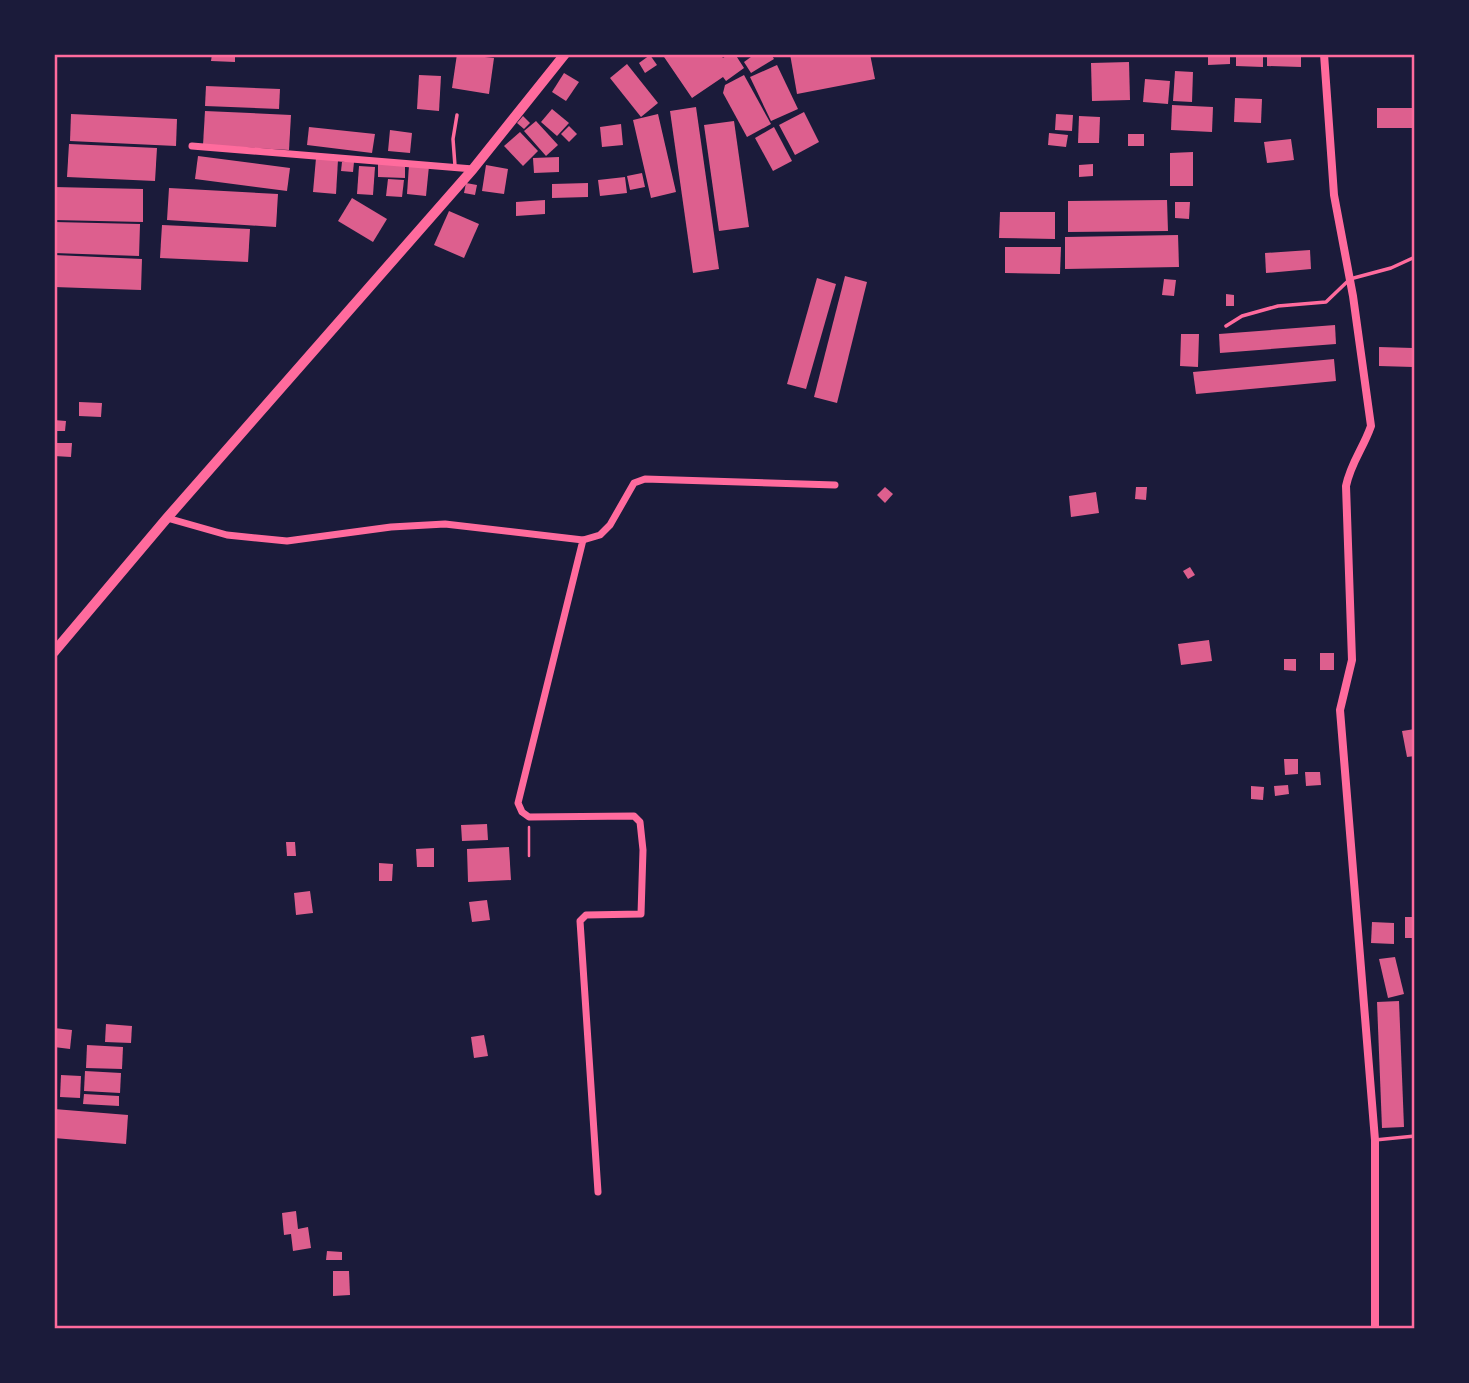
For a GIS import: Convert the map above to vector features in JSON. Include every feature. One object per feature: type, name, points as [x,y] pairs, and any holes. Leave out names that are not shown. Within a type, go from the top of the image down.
[{"type":"main road","points":[[54,652],[59,639],[473,169],[565,54]]},
{"type":"street","points":[[1324,54],[1334,195],[1350,279],[1371,426],[1350,467],[1346,486],[1352,660],[1340,710],[1376,1140],[1375,1329]]},
{"type":"street","points":[[192,146],[473,169]]},
{"type":"street","points":[[167,518],[227,535],[287,541],[391,527],[445,524],[583,540],[600,535],[610,525],[634,483],[645,479],[835,485]]},
{"type":"street","points":[[583,540],[518,803],[522,812],[529,817],[634,816],[640,822],[643,850],[641,914],[586,915],[580,921],[598,1192]]},
{"type":"lane","points":[[456,168],[453,139],[457,115]]},
{"type":"lane","points":[[1226,326],[1242,316],[1278,306],[1326,302],[1350,279],[1391,268],[1415,257]]},
{"type":"lane","points":[[1376,1140],[1415,1136]]},
{"type":"path","points":[[529,817],[529,856]]},
{"type":"building","points":[[212,54],[235,54],[235,62],[211,61]]},
{"type":"building","points":[[457,54],[494,58],[489,94],[452,88]]},
{"type":"building","points":[[662,54],[720,54],[723,58],[735,54],[744,68],[726,81],[723,77],[692,98]]},
{"type":"building","points":[[755,54],[771,54],[774,59],[751,73],[744,62]]},
{"type":"building","points":[[790,54],[870,54],[875,79],[797,94]]},
{"type":"building","points":[[1208,54],[1230,54],[1230,64],[1208,65]]},
{"type":"building","points":[[1236,54],[1263,54],[1263,67],[1236,66]]},
{"type":"building","points":[[1267,54],[1301,54],[1301,67],[1267,66]]},
{"type":"building","points":[[650,55],[657,65],[645,73],[639,63]]},
{"type":"building","points":[[1129,62],[1130,100],[1092,101],[1091,63]]},
{"type":"building","points":[[627,64],[658,103],[641,117],[610,78]]},
{"type":"building","points":[[777,65],[798,109],[771,121],[750,77]]},
{"type":"building","points":[[1175,71],[1193,72],[1192,102],[1173,101]]},
{"type":"building","points":[[564,73],[579,82],[566,101],[552,92]]},
{"type":"building","points":[[419,75],[441,76],[439,111],[417,109]]},
{"type":"building","points":[[744,75],[771,124],[747,137],[723,93],[725,85]]},
{"type":"building","points":[[1145,79],[1170,81],[1168,104],[1143,102]]},
{"type":"building","points":[[206,86],[280,89],[279,109],[205,106]]},
{"type":"building","points":[[1235,98],[1262,99],[1261,123],[1234,122]]},
{"type":"building","points":[[1172,105],[1213,107],[1212,132],[1171,130]]},
{"type":"building","points":[[696,107],[719,269],[693,273],[670,111]]},
{"type":"building","points":[[1377,108],[1415,108],[1415,128],[1377,128]]},
{"type":"building","points":[[552,109],[569,123],[557,136],[541,122]]},
{"type":"building","points":[[205,111],[291,115],[289,150],[203,145]]},
{"type":"building","points":[[804,112],[819,142],[795,155],[779,125]]},
{"type":"building","points":[[71,114],[177,119],[176,146],[70,141]]},
{"type":"building","points":[[658,114],[676,192],[651,198],[633,120]]},
{"type":"building","points":[[1056,114],[1073,115],[1072,131],[1055,130]]},
{"type":"building","points":[[523,116],[530,123],[524,129],[517,123]]},
{"type":"building","points":[[1079,116],[1100,117],[1099,143],[1078,143]]},
{"type":"building","points":[[536,121],[558,145],[546,156],[524,131]]},
{"type":"building","points":[[734,121],[749,227],[719,231],[704,125]]},
{"type":"building","points":[[621,124],[623,145],[602,147],[600,127]]},
{"type":"building","points":[[569,126],[577,134],[569,142],[561,134]]},
{"type":"building","points":[[309,127],[375,134],[372,153],[307,145]]},
{"type":"building","points":[[774,127],[792,161],[773,171],[755,138]]},
{"type":"building","points":[[390,130],[412,133],[410,153],[388,151]]},
{"type":"building","points":[[520,132],[538,151],[523,166],[504,146]]},
{"type":"building","points":[[1049,133],[1068,135],[1066,147],[1048,145]]},
{"type":"building","points":[[1128,134],[1144,134],[1144,146],[1128,146]]},
{"type":"building","points":[[1291,139],[1294,160],[1267,163],[1264,142]]},
{"type":"building","points":[[69,144],[157,148],[155,181],[67,177]]},
{"type":"building","points":[[1193,152],[1193,186],[1170,186],[1170,153]]},
{"type":"building","points":[[198,156],[290,168],[287,191],[195,179]]},
{"type":"building","points":[[559,157],[559,172],[534,173],[533,158]]},
{"type":"building","points":[[316,158],[338,160],[336,194],[313,192]]},
{"type":"building","points":[[342,162],[354,162],[353,172],[341,171]]},
{"type":"building","points":[[378,163],[405,164],[405,178],[378,177]]},
{"type":"building","points":[[1093,164],[1093,176],[1079,177],[1079,165]]},
{"type":"building","points":[[409,165],[429,166],[426,196],[407,194]]},
{"type":"building","points":[[486,165],[508,169],[504,194],[482,191]]},
{"type":"building","points":[[359,166],[375,167],[373,195],[357,194]]},
{"type":"building","points":[[642,173],[645,187],[630,190],[627,176]]},
{"type":"building","points":[[625,177],[627,193],[600,196],[598,180]]},
{"type":"building","points":[[388,179],[404,180],[402,197],[386,196]]},
{"type":"building","points":[[466,183],[477,185],[475,195],[464,193]]},
{"type":"building","points":[[588,183],[588,197],[552,198],[552,184]]},
{"type":"building","points":[[54,187],[143,189],[143,222],[54,220]]},
{"type":"building","points":[[169,188],[278,194],[276,227],[167,220]]},
{"type":"building","points":[[352,198],[387,219],[373,242],[338,221]]},
{"type":"building","points":[[545,200],[545,214],[516,216],[516,202]]},
{"type":"building","points":[[1167,200],[1168,231],[1068,232],[1068,201]]},
{"type":"building","points":[[1175,202],[1190,202],[1189,219],[1175,218]]},
{"type":"building","points":[[449,211],[479,224],[464,258],[434,245]]},
{"type":"building","points":[[1000,212],[1055,212],[1055,239],[999,238]]},
{"type":"building","points":[[54,222],[140,224],[139,256],[54,253]]},
{"type":"building","points":[[162,225],[250,229],[248,262],[160,258]]},
{"type":"building","points":[[1178,235],[1179,267],[1065,269],[1065,237]]},
{"type":"building","points":[[1005,247],[1061,247],[1060,274],[1005,273]]},
{"type":"building","points":[[1310,250],[1311,269],[1266,273],[1265,253]]},
{"type":"building","points":[[54,255],[142,259],[141,290],[54,287]]},
{"type":"building","points":[[845,276],[867,282],[837,403],[814,397]]},
{"type":"building","points":[[817,278],[836,284],[806,389],[787,384]]},
{"type":"building","points":[[1164,279],[1176,280],[1174,296],[1162,295]]},
{"type":"building","points":[[1226,294],[1234,295],[1234,306],[1226,306]]},
{"type":"building","points":[[1335,325],[1336,344],[1220,353],[1219,334]]},
{"type":"building","points":[[1181,334],[1199,334],[1198,367],[1180,366]]},
{"type":"building","points":[[1379,347],[1413,348],[1413,367],[1379,366]]},
{"type":"building","points":[[1334,359],[1336,381],[1196,394],[1193,372]]},
{"type":"building","points":[[79,402],[102,403],[101,417],[79,416]]},
{"type":"building","points":[[54,420],[66,421],[65,431],[54,431]]},
{"type":"building","points":[[54,443],[72,443],[71,457],[54,456]]},
{"type":"building","points":[[885,487],[893,494],[885,503],[877,495]]},
{"type":"building","points":[[1136,487],[1147,487],[1146,500],[1135,499]]},
{"type":"building","points":[[1096,492],[1099,513],[1071,517],[1069,496]]},
{"type":"building","points":[[1190,567],[1195,575],[1188,579],[1183,571]]},
{"type":"building","points":[[1209,640],[1212,661],[1181,665],[1178,644]]},
{"type":"building","points":[[1320,653],[1334,653],[1334,670],[1320,670]]},
{"type":"building","points":[[1284,659],[1296,659],[1296,671],[1284,670]]},
{"type":"building","points":[[1415,729],[1415,756],[1407,757],[1402,731]]},
{"type":"building","points":[[1284,759],[1298,759],[1298,774],[1285,775]]},
{"type":"building","points":[[1305,772],[1320,772],[1321,785],[1306,786]]},
{"type":"building","points":[[1288,785],[1289,794],[1275,796],[1274,786]]},
{"type":"building","points":[[1251,786],[1264,787],[1263,800],[1251,799]]},
{"type":"building","points":[[487,824],[488,840],[462,841],[461,825]]},
{"type":"building","points":[[286,842],[295,842],[296,856],[287,856]]},
{"type":"building","points":[[509,847],[511,880],[468,882],[467,849]]},
{"type":"building","points":[[434,848],[434,867],[417,867],[416,849]]},
{"type":"building","points":[[379,863],[393,864],[392,881],[379,881]]},
{"type":"building","points":[[310,891],[313,913],[296,915],[294,893]]},
{"type":"building","points":[[487,900],[490,920],[472,922],[469,902]]},
{"type":"building","points":[[1405,917],[1415,917],[1415,938],[1405,938]]},
{"type":"building","points":[[1372,922],[1394,923],[1394,944],[1371,943]]},
{"type":"building","points":[[1395,957],[1404,994],[1388,998],[1379,959]]},
{"type":"building","points":[[1399,1001],[1404,1127],[1382,1128],[1377,1002]]},
{"type":"building","points":[[106,1024],[132,1026],[131,1043],[105,1042]]},
{"type":"building","points":[[54,1028],[72,1030],[70,1049],[54,1047]]},
{"type":"building","points":[[484,1035],[488,1056],[474,1058],[471,1037]]},
{"type":"building","points":[[87,1045],[123,1047],[122,1069],[86,1068]]},
{"type":"building","points":[[85,1071],[121,1073],[120,1093],[84,1091]]},
{"type":"building","points":[[61,1075],[81,1076],[80,1098],[60,1097]]},
{"type":"building","points":[[84,1094],[119,1096],[119,1106],[83,1104]]},
{"type":"building","points":[[54,1109],[128,1115],[126,1144],[54,1138]]},
{"type":"building","points":[[296,1211],[298,1229],[308,1227],[311,1248],[293,1251],[291,1234],[284,1235],[282,1213]]},
{"type":"building","points":[[327,1251],[342,1252],[342,1260],[326,1260]]},
{"type":"building","points":[[333,1271],[349,1271],[350,1295],[333,1296]]}]
